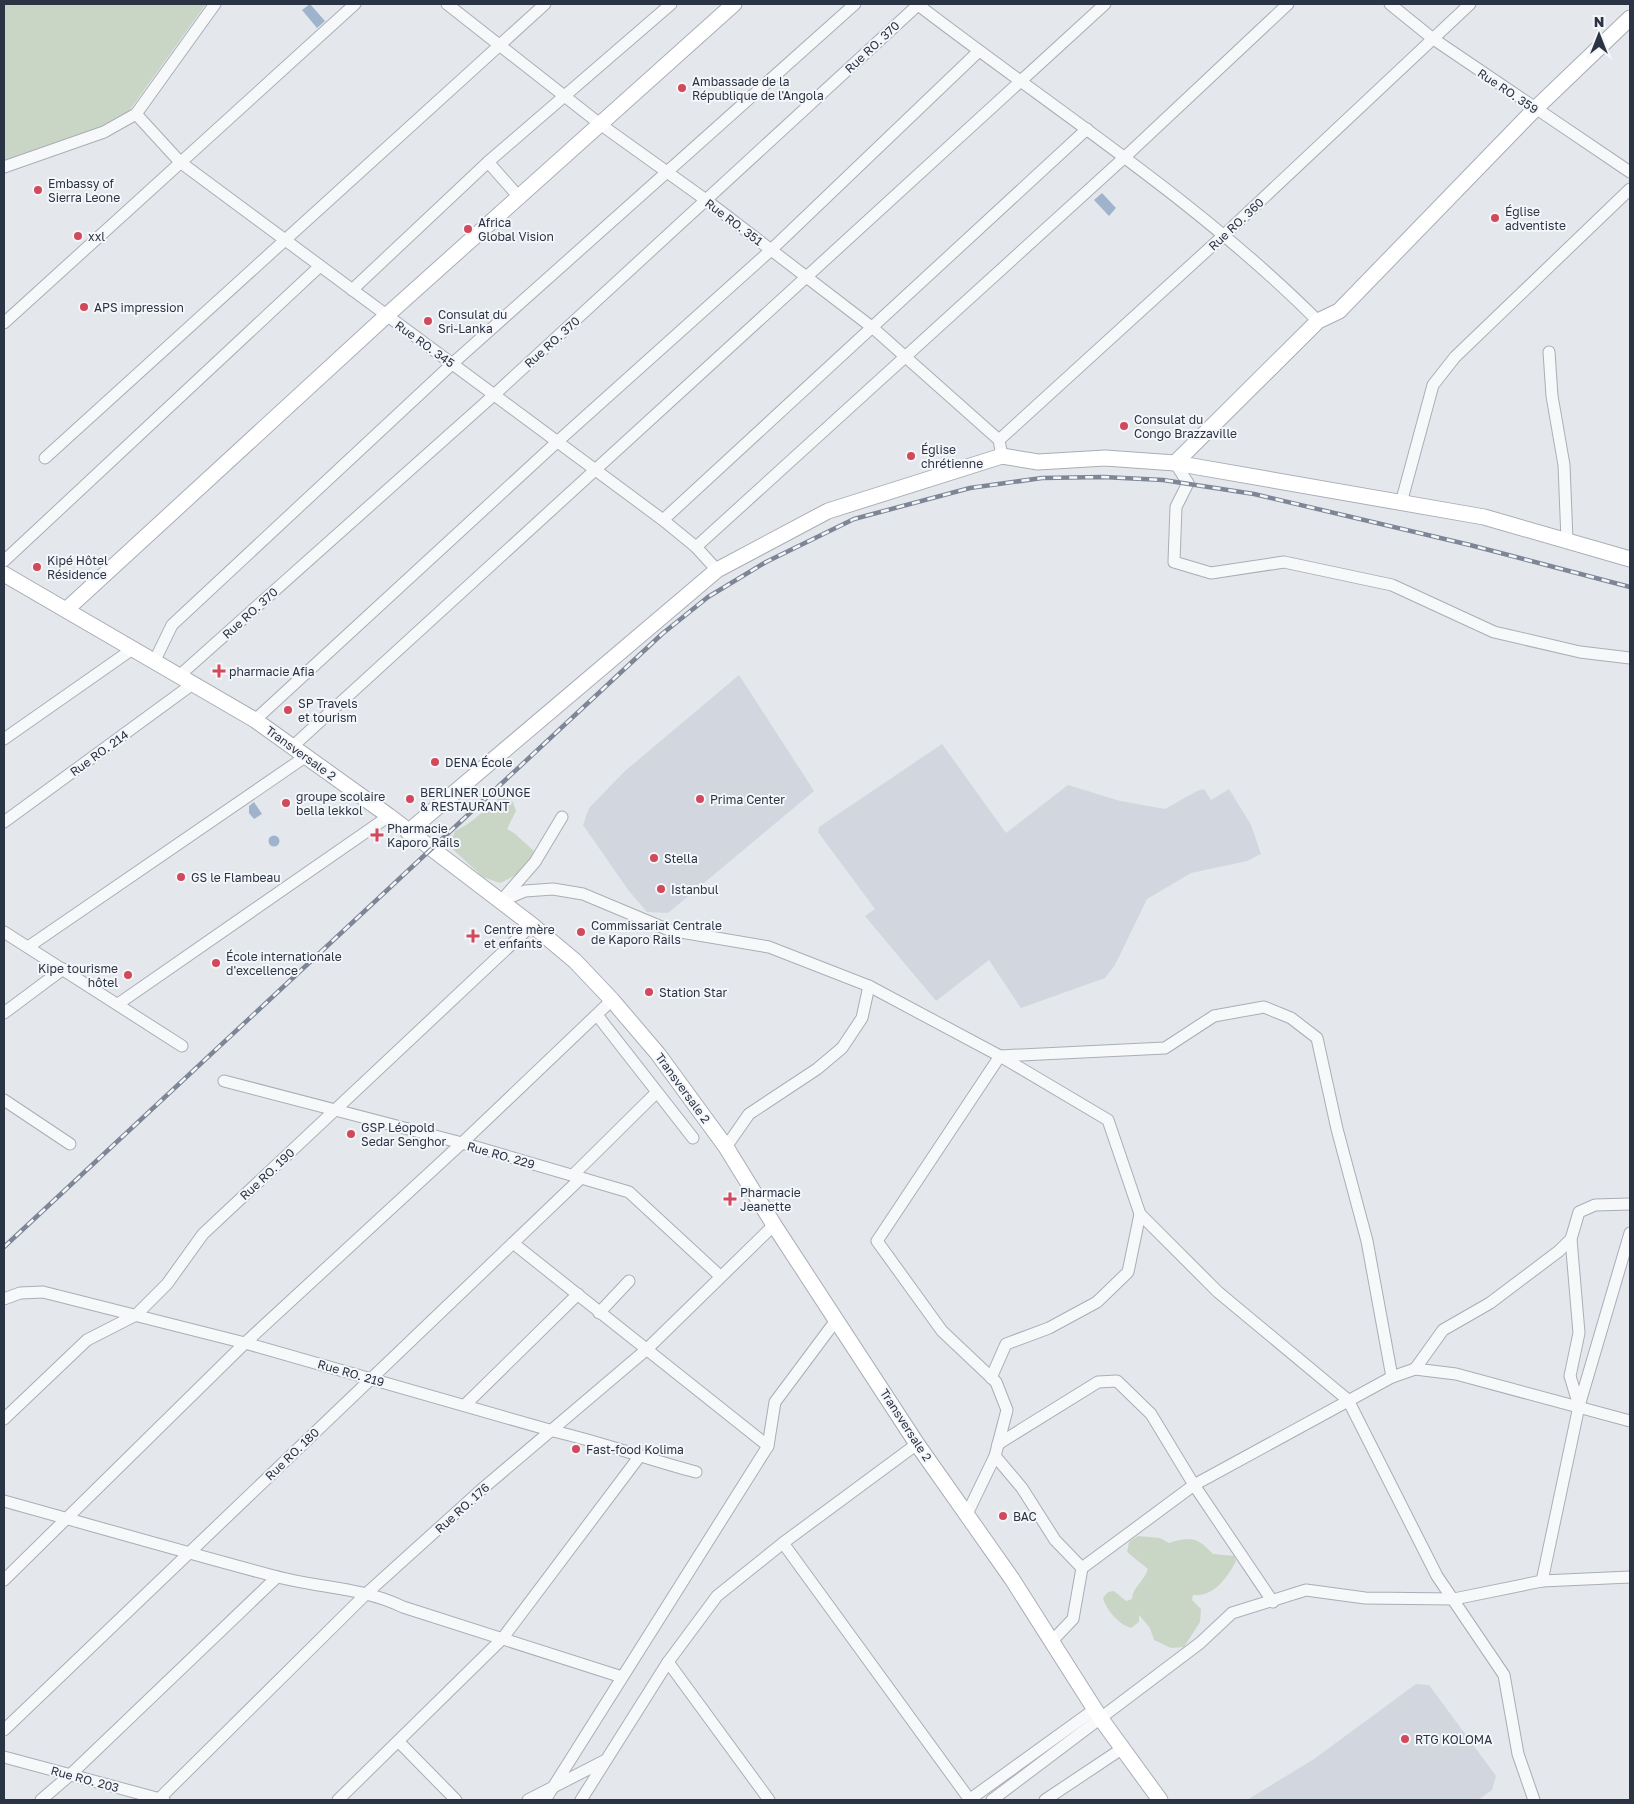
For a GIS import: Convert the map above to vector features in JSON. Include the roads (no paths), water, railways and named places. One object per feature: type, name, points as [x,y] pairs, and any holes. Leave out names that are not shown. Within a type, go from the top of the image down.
[{"type":"street","points":[[4,167],[104,132],[136,114],[215,4]]},
{"type":"street","points":[[4,323],[355,4]]},
{"type":"street","name":"Rue RO. 351","points":[[447,4],[600,124],[706,200],[873,328],[907,356],[999,440]]},
{"type":"street","points":[[45,458],[545,4]]},
{"type":"street","points":[[352,290],[488,162],[566,97],[671,4]]},
{"type":"street","points":[[67,609],[386,316],[734,4]]},
{"type":"street","points":[[155,660],[172,625],[452,364],[855,4]]},
{"type":"street","points":[[918,4],[1019,81],[1126,156],[1273,275],[1318,320]]},
{"type":"street","name":"Rue RO. 370","points":[[180,675],[495,394],[918,4]]},
{"type":"street","points":[[292,747],[1105,4]]},
{"type":"street","points":[[696,547],[1126,156],[1288,4]]},
{"type":"street","name":"Rue RO. 359","points":[[1390,4],[1432,38],[1630,172]]},
{"type":"street","name":"Rue RO. 360","points":[[999,440],[1224,235],[1470,4]]},
{"type":"street","points":[[1175,463],[1318,320],[1339,311],[1535,109],[1630,18]]},
{"type":"street","points":[[255,720],[771,250],[979,51]]},
{"type":"street","name":"Rue RO. 345","points":[[136,114],[180,162],[663,520],[696,547],[717,570]]},
{"type":"street","points":[[663,520],[1087,129]]},
{"type":"street","points":[[488,162],[519,197]]},
{"type":"street","points":[[1401,503],[1433,385],[1455,357],[1630,189]]},
{"type":"street","points":[[4,562],[320,266]]},
{"type":"street","points":[[1549,352],[1552,396],[1564,465],[1567,540]]},
{"type":"street","points":[[999,440],[1002,456]]},
{"type":"street","points":[[408,832],[717,570],[828,511],[1002,456],[1038,462],[1104,458],[1175,463],[1484,517],[1630,559]]},
{"type":"street","points":[[1175,463],[1188,483],[1176,507],[1174,562],[1210,573],[1284,562],[1392,585],[1494,632],[1580,652],[1630,658]]},
{"type":"street","name":"Transversale 2","points":[[5,577],[67,609],[255,720],[389,816],[532,924],[574,961],[612,1000],[658,1054],[726,1147],[774,1225],[917,1444],[967,1514],[1052,1641],[1098,1714],[1160,1800]]},
{"type":"street","points":[[4,739],[134,648]]},
{"type":"street","name":"Rue RO. 214","points":[[4,822],[194,683]]},
{"type":"street","points":[[28,947],[305,757]]},
{"type":"street","points":[[118,1004],[389,816]]},
{"type":"street","points":[[501,902],[535,862],[562,817]]},
{"type":"street","points":[[501,902],[524,891],[553,889],[583,894],[650,924],[669,930],[769,947],[869,986],[1000,1056],[1108,1120],[1140,1214],[1218,1292],[1348,1400],[1437,1576],[1504,1675],[1518,1754],[1534,1800]]},
{"type":"street","name":"Rue RO. 190","points":[[4,1419],[87,1340],[136,1315],[167,1284],[203,1234],[532,924]]},
{"type":"street","points":[[4,932],[182,1046]]},
{"type":"street","points":[[4,1013],[63,969]]},
{"type":"street","points":[[726,1147],[749,1114],[817,1069],[842,1048],[862,1018],[869,986]]},
{"type":"street","points":[[4,1580],[245,1343],[462,1144],[612,1000]]},
{"type":"street","points":[[1000,1056],[1165,1048],[1214,1016],[1264,1007],[1291,1018],[1310,1033],[1316,1038],[1337,1129],[1367,1241],[1392,1377]]},
{"type":"street","points":[[597,1015],[693,1138]]},
{"type":"street","points":[[967,1514],[996,1450],[1007,1410],[996,1382],[942,1331],[877,1241],[1000,1056]]},
{"type":"street","name":"Rue RO. 229","points":[[224,1081],[462,1144],[629,1192],[720,1276]]},
{"type":"street","name":"Rue RO. 180","points":[[4,1730],[513,1243],[656,1093]]},
{"type":"street","points":[[4,1100],[70,1144]]},
{"type":"street","points":[[1579,1406],[1570,1376],[1579,1333],[1571,1239],[1579,1212],[1595,1205],[1630,1204]]},
{"type":"street","points":[[991,1378],[1006,1344],[1049,1328],[1097,1302],[1128,1272],[1140,1214]]},
{"type":"street","name":"Rue RO. 176","points":[[161,1800],[367,1593],[481,1490],[646,1350],[774,1225]]},
{"type":"street","points":[[1542,1580],[1579,1406],[1630,1233]]},
{"type":"street","points":[[1415,1370],[1443,1330],[1490,1303],[1559,1251],[1571,1239]]},
{"type":"street","points":[[513,1243],[768,1446]]},
{"type":"street","points":[[599,1313],[629,1281]]},
{"type":"street","name":"Rue RO. 219","points":[[4,1299],[20,1293],[43,1292],[136,1315],[245,1343],[552,1431],[595,1440],[639,1457],[696,1472]]},
{"type":"street","points":[[466,1405],[578,1294]]},
{"type":"street","points":[[545,1800],[768,1446],[774,1402],[837,1319]]},
{"type":"street","points":[[1052,1641],[1073,1619],[1082,1568],[1194,1485],[1392,1377],[1415,1370],[1456,1374],[1630,1421]]},
{"type":"street","points":[[996,1450],[1098,1382],[1116,1381],[1151,1414],[1194,1485],[1273,1602]]},
{"type":"street","points":[[581,1800],[668,1662],[717,1596],[783,1543],[917,1444]]},
{"type":"street","points":[[996,1450],[1054,1540],[1082,1568]]},
{"type":"street","points":[[338,1800],[502,1639],[639,1457]]},
{"type":"street","points":[[4,1501],[277,1577],[367,1593],[403,1607],[622,1677]]},
{"type":"street","points":[[783,1543],[970,1800],[1200,1643],[1232,1613],[1273,1602],[1306,1590],[1365,1598],[1454,1599],[1542,1580],[1630,1577]]},
{"type":"street","points":[[41,1800],[70,1775],[277,1577]]},
{"type":"street","points":[[668,1662],[769,1800]]},
{"type":"street","points":[[992,1800],[1098,1714]]},
{"type":"street","points":[[399,1742],[456,1800]]},
{"type":"street","points":[[1045,1800],[1123,1748]]},
{"type":"street","name":"Rue RO. 203","points":[[4,1757],[161,1800]]},
{"type":"street","points":[[528,1800],[606,1760]]},
{"type":"water","points":[[310,4],[325,21],[317,28],[302,10]]},
{"type":"water","points":[[1102,193],[1116,208],[1109,216],[1094,200]]},
{"type":"water","points":[[254,802],[262,814],[254,819],[249,813],[249,806]]},
{"type":"water","points":[[274,835],[280,841],[274,847],[268,841]]},
{"type":"railway","points":[[4,1247],[662,634],[708,597],[766,562],[854,519],[970,488],[1042,478],[1103,477],[1163,480],[1254,494],[1470,545],[1630,587]]},
{"type":"place","name":"Ambassade de la République de l'Angola","points":[[682,88]]},
{"type":"place","name":"Embassy of Sierra Leone","points":[[38,190]]},
{"type":"place","name":"Église adventiste","points":[[1495,218]]},
{"type":"place","name":"Africa Global Vision","points":[[468,229]]},
{"type":"place","name":"xxl","points":[[78,236]]},
{"type":"place","name":"APS impression","points":[[84,307]]},
{"type":"place","name":"Consulat du Sri-Lanka","points":[[428,321]]},
{"type":"place","name":"Consulat du Congo Brazzaville","points":[[1124,426]]},
{"type":"place","name":"Église chrétienne","points":[[911,456]]},
{"type":"place","name":"Kipé Hôtel Résidence","points":[[37,567]]},
{"type":"place","name":"pharmacie Afia","points":[[219,671]]},
{"type":"place","name":"SP Travels et tourism","points":[[288,710]]},
{"type":"place","name":"DENA École","points":[[435,762]]},
{"type":"place","name":"BERLINER LOUNGE & RESTAURANT","points":[[410,799]]},
{"type":"place","name":"Prima Center","points":[[700,799]]},
{"type":"place","name":"groupe scolaire bella lekkol","points":[[286,803]]},
{"type":"place","name":"Pharmacie Kaporo Rails","points":[[377,835]]},
{"type":"place","name":"Stella","points":[[654,858]]},
{"type":"place","name":"GS le Flambeau","points":[[181,877]]},
{"type":"place","name":"Istanbul","points":[[661,889]]},
{"type":"place","name":"Commissariat Centrale de Kaporo Rails","points":[[581,932]]},
{"type":"place","name":"Centre mère et enfants","points":[[473,936]]},
{"type":"place","name":"École internationale d'excellence","points":[[216,963]]},
{"type":"place","name":"Kipe tourisme hôtel","points":[[128,975]]},
{"type":"place","name":"Station Star","points":[[649,992]]},
{"type":"place","name":"GSP Léopold Sedar Senghor","points":[[351,1134]]},
{"type":"place","name":"Pharmacie Jeanette","points":[[730,1199]]},
{"type":"place","name":"Fast-food Kolima","points":[[576,1449]]},
{"type":"place","name":"BAC","points":[[1003,1516]]},
{"type":"place","name":"RTG KOLOMA","points":[[1405,1739]]}]
